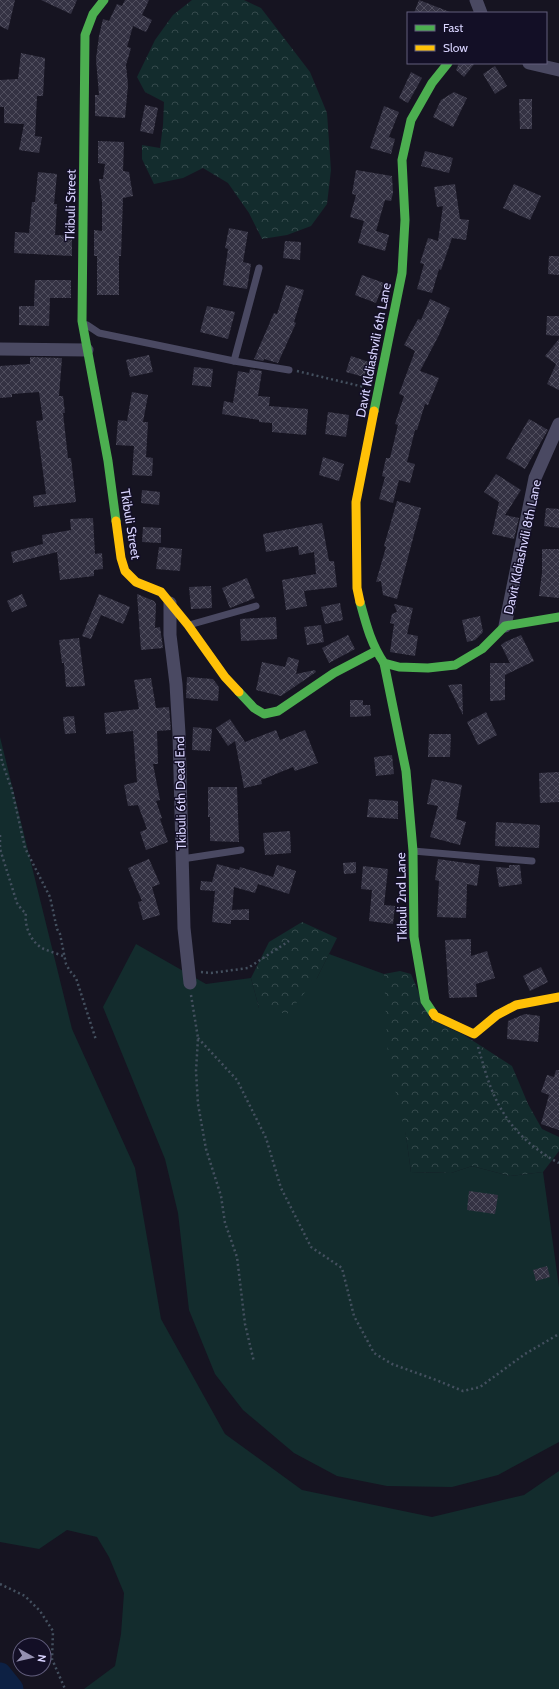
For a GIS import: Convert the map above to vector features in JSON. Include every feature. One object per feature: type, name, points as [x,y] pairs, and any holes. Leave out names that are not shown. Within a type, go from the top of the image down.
[{"type":"street","name":"Tkibuli Street","points":[[104,0],[94,14],[85,35],[82,321],[108,461],[121,558],[125,571],[136,582],[161,592],[188,625],[225,677],[254,708],[264,714],[278,711],[334,673],[376,651]]},
{"type":"street","points":[[476,0],[481,12]]},
{"type":"street","name":"Davit Kldiashvili 6th Lane","points":[[376,651],[367,628],[357,588],[356,502],[402,273],[405,220],[402,160],[411,120],[432,83],[447,64]]},
{"type":"street","points":[[533,64],[559,70]]},
{"type":"street","points":[[0,349],[87,350]]},
{"type":"street","name":"Davit Kldiashvili 8th Lane","points":[[505,626],[535,478],[559,424]]},
{"type":"street","name":"Tkibuli 6th Dead End","points":[[170,603],[170,635],[176,684],[179,734],[184,928],[189,977]]},
{"type":"street","points":[[376,651],[384,663],[399,667],[428,668],[455,665],[482,649],[505,626],[559,617]]},
{"type":"street","name":"Tkibuli 2nd Lane","points":[[384,663],[406,771],[413,851],[414,937],[425,1001],[435,1016],[474,1034]]},
{"type":"street","points":[[474,1034],[497,1015],[516,1006],[559,997]]},
{"type":"lane","points":[[234,361],[259,268]]},
{"type":"lane","points":[[82,321],[99,333],[234,361],[289,370]]},
{"type":"lane","points":[[188,625],[256,606]]},
{"type":"lane","points":[[182,859],[242,850]]},
{"type":"lane","points":[[413,851],[532,861]]},
{"type":"path","points":[[289,370],[379,390]]},
{"type":"path","points":[[0,749],[2,762],[12,790],[25,848],[50,897],[65,957],[70,972],[76,978],[96,1040]]},
{"type":"path","points":[[0,835],[0,848],[17,903],[26,913],[26,927],[37,944],[44,949],[65,957]]},
{"type":"path","points":[[254,1362],[245,1324],[236,1257],[225,1223],[221,1196],[206,1148],[198,1104],[196,1071],[198,1038],[189,977],[248,968],[289,941]]},
{"type":"path","points":[[474,1034],[494,1095],[514,1130],[542,1154],[559,1163]]},
{"type":"path","points":[[198,1038],[237,1080],[266,1138],[281,1188],[311,1247],[342,1268],[354,1316],[374,1353],[392,1364],[463,1391],[480,1387],[525,1354],[559,1334]]},
{"type":"path","points":[[0,1584],[25,1596],[40,1611],[53,1631],[52,1659],[65,1689]]},
{"type":"green space","points":[[192,0],[244,0],[261,8],[310,72],[327,113],[331,170],[327,204],[311,226],[287,235],[262,239],[249,213],[228,183],[203,168],[183,178],[154,184],[142,159],[142,145],[160,148],[164,102],[145,92],[137,77],[155,40],[173,15]]},
{"type":"green space","points":[[0,737],[72,1029],[135,1168],[161,1319],[225,1434],[302,1490],[432,1517],[524,1495],[559,1471],[559,1689],[84,1689],[115,1666],[121,1634],[124,1593],[109,1557],[97,1537],[67,1530],[39,1549],[0,1542]]},
{"type":"green space","points":[[302,922],[337,938],[317,978],[287,1014],[259,1008],[251,978],[269,942]]},
{"type":"green space","points":[[136,944],[206,984],[251,978],[259,1008],[317,978],[329,954],[384,974],[411,1172],[451,1173],[472,1166],[510,1176],[543,1172],[559,1287],[559,1442],[498,1475],[452,1487],[387,1486],[337,1476],[294,1453],[243,1410],[215,1374],[189,1310],[178,1213],[165,1159],[103,1007]]},
{"type":"green space","points":[[400,971],[411,974],[430,1019],[464,1035],[512,1066],[528,1104],[542,1129],[559,1137],[559,1151],[543,1172],[510,1176],[472,1166],[451,1173],[411,1172],[406,1136],[388,1060],[384,974]]},
{"type":"building","points":[[0,0],[15,0],[8,30],[0,26]]},
{"type":"building","points":[[41,0],[77,0],[71,14]]},
{"type":"building","points":[[125,0],[149,0],[142,15],[152,20],[146,32],[133,26],[127,47],[131,48],[126,65],[128,85],[125,118],[95,116],[95,95],[99,95],[96,59],[103,19],[109,21],[117,4],[122,6]]},
{"type":"building","points":[[419,0],[450,12],[414,12]]},
{"type":"building","points":[[21,53],[45,58],[43,96],[37,96],[35,136],[42,137],[39,153],[19,150],[24,124],[4,123],[4,107],[0,107],[0,80],[18,79]]},
{"type":"building","points":[[459,64],[474,64],[464,77],[456,70]]},
{"type":"building","points":[[495,66],[507,86],[495,94],[483,74]]},
{"type":"building","points":[[411,72],[422,78],[408,103],[399,98]]},
{"type":"building","points":[[454,92],[467,98],[453,127],[433,117],[441,100]]},
{"type":"building","points":[[519,99],[532,99],[532,129],[520,129]]},
{"type":"building","points":[[145,105],[158,108],[153,134],[140,131]]},
{"type":"building","points":[[384,106],[399,112],[389,137],[395,139],[391,154],[370,148]]},
{"type":"building","points":[[98,141],[124,142],[123,171],[129,172],[133,196],[123,198],[121,256],[119,256],[119,295],[97,295],[97,256],[94,256],[94,230],[102,231],[102,202],[99,179],[103,179],[105,164],[98,163]]},
{"type":"building","points":[[425,151],[453,158],[449,173],[421,166]]},
{"type":"building","points":[[356,170],[392,176],[393,193],[391,201],[385,200],[376,231],[389,235],[385,251],[358,243],[364,221],[350,217],[356,195],[352,194]]},
{"type":"building","points":[[38,172],[57,174],[54,204],[57,204],[55,235],[72,236],[72,256],[14,253],[15,232],[29,233],[32,202],[35,202]]},
{"type":"building","points":[[455,184],[460,219],[469,220],[466,240],[452,238],[441,270],[439,269],[432,293],[417,289],[424,264],[420,263],[428,238],[438,241],[443,206],[437,207],[434,187]]},
{"type":"building","points":[[514,184],[541,196],[530,220],[503,208]]},
{"type":"building","points":[[229,228],[248,232],[243,262],[251,264],[247,289],[223,285],[228,249],[225,248]]},
{"type":"building","points":[[285,241],[301,242],[300,260],[283,258]]},
{"type":"building","points":[[549,256],[559,256],[559,275],[548,274]]},
{"type":"building","points":[[362,275],[384,283],[376,303],[355,295]]},
{"type":"building","points":[[35,280],[71,280],[71,298],[50,298],[49,326],[19,325],[19,306],[34,306]]},
{"type":"building","points":[[286,285],[304,290],[294,322],[296,323],[278,363],[264,359],[263,361],[254,359],[274,313],[277,314]]},
{"type":"building","points":[[430,299],[450,308],[439,335],[420,371],[439,378],[428,405],[425,404],[417,430],[415,430],[407,462],[415,464],[410,483],[399,480],[393,503],[379,499],[385,477],[382,476],[386,458],[390,458],[398,425],[395,424],[404,396],[399,394],[415,351],[404,345],[418,319],[421,320]]},
{"type":"building","points":[[207,306],[235,312],[228,339],[200,332]]},
{"type":"building","points":[[547,316],[559,316],[559,336],[546,335]]},
{"type":"building","points":[[559,339],[559,390],[547,384],[556,364],[545,356]]},
{"type":"building","points":[[149,355],[153,372],[130,377],[126,360]]},
{"type":"building","points":[[351,356],[369,362],[364,377],[346,372]]},
{"type":"building","points":[[30,357],[62,358],[59,396],[63,396],[65,413],[63,413],[68,458],[71,458],[76,502],[34,507],[33,496],[46,494],[36,421],[43,420],[39,392],[12,394],[12,397],[0,398],[0,366],[30,364]]},
{"type":"building","points":[[194,367],[213,369],[211,387],[192,385]]},
{"type":"building","points":[[250,369],[262,371],[258,396],[270,397],[269,406],[308,409],[306,435],[272,432],[272,423],[259,422],[259,420],[222,414],[224,401],[233,403],[238,371],[249,373]]},
{"type":"building","points":[[132,392],[148,395],[143,422],[148,422],[146,457],[153,458],[152,476],[132,475],[134,446],[116,445],[118,420],[127,421]]},
{"type":"building","points":[[328,412],[349,415],[346,437],[325,434]]},
{"type":"building","points":[[529,419],[548,430],[525,469],[506,458]]},
{"type":"building","points":[[323,457],[344,464],[339,481],[319,475]]},
{"type":"building","points":[[496,474],[521,490],[505,515],[519,518],[514,539],[492,534],[499,502],[484,492]]},
{"type":"building","points":[[142,490],[160,492],[159,505],[141,503]]},
{"type":"building","points":[[397,501],[421,508],[397,599],[383,595],[381,581],[376,582],[386,547],[384,546]]},
{"type":"building","points":[[546,508],[559,509],[559,528],[544,526]]},
{"type":"building","points":[[93,518],[95,554],[102,553],[103,569],[94,570],[94,576],[60,580],[57,552],[13,563],[11,552],[43,544],[42,535],[71,530],[70,519]]},
{"type":"building","points":[[322,523],[329,561],[334,561],[337,587],[304,591],[307,606],[286,610],[282,580],[316,574],[314,552],[299,555],[298,546],[266,552],[263,534]]},
{"type":"building","points":[[143,527],[161,528],[161,543],[142,542]]},
{"type":"building","points":[[159,547],[182,549],[180,571],[156,569]]},
{"type":"building","points":[[542,549],[559,549],[559,598],[539,596],[542,573]]},
{"type":"building","points":[[247,578],[255,598],[230,608],[222,588]]},
{"type":"building","points":[[211,586],[212,608],[191,609],[189,587]]},
{"type":"building","points":[[22,594],[27,606],[12,612],[7,601]]},
{"type":"building","points":[[99,594],[130,607],[123,624],[101,615],[91,639],[82,636]]},
{"type":"building","points":[[137,594],[154,601],[156,604],[155,628],[160,627],[163,648],[141,650]]},
{"type":"building","points":[[340,603],[343,620],[325,624],[321,607]]},
{"type":"building","points":[[394,604],[413,608],[407,634],[418,636],[415,656],[390,652],[394,624],[390,623],[392,614],[397,612]]},
{"type":"building","points":[[480,616],[483,632],[475,640],[467,642],[462,620]]},
{"type":"building","points":[[276,617],[277,639],[241,641],[240,619]]},
{"type":"building","points":[[321,625],[324,642],[307,645],[304,627]]},
{"type":"building","points":[[348,635],[355,649],[329,663],[322,648]]},
{"type":"building","points":[[521,635],[534,661],[505,675],[505,700],[490,701],[490,663],[510,663],[501,645]]},
{"type":"building","points":[[79,638],[85,686],[66,687],[64,663],[62,663],[59,640]]},
{"type":"building","points":[[288,657],[299,660],[296,674],[315,670],[316,672],[281,696],[256,690],[262,662],[285,667]]},
{"type":"building","points":[[187,677],[213,679],[219,687],[218,701],[186,698]]},
{"type":"building","points":[[151,678],[156,708],[169,707],[171,730],[157,731],[158,764],[153,764],[160,800],[156,801],[162,818],[160,819],[168,842],[146,850],[140,832],[147,829],[138,805],[128,806],[124,785],[137,782],[133,731],[106,734],[104,713],[139,709],[134,680]]},
{"type":"building","points":[[462,684],[463,715],[448,685]]},
{"type":"building","points":[[350,700],[363,700],[363,705],[370,705],[371,716],[350,717]]},
{"type":"building","points":[[486,712],[497,735],[478,745],[467,722]]},
{"type":"building","points":[[74,716],[76,733],[65,734],[63,717]]},
{"type":"building","points":[[230,719],[245,742],[276,730],[280,740],[305,730],[318,763],[295,771],[293,767],[261,780],[262,784],[244,788],[235,741],[228,746],[216,728]]},
{"type":"building","points":[[193,727],[212,729],[210,751],[192,750]]},
{"type":"building","points":[[429,734],[451,734],[450,757],[428,757]]},
{"type":"building","points":[[392,755],[394,774],[376,776],[374,757]]},
{"type":"building","points":[[559,772],[559,802],[540,803],[539,773]]},
{"type":"building","points":[[432,779],[462,785],[456,819],[466,822],[460,845],[430,837],[438,806],[427,804]]},
{"type":"building","points":[[208,787],[237,787],[239,842],[210,841]]},
{"type":"building","points":[[369,799],[398,801],[398,819],[367,817]]},
{"type":"building","points":[[496,822],[540,825],[539,848],[495,846]]},
{"type":"building","points":[[290,831],[291,853],[265,855],[263,833]]},
{"type":"building","points":[[149,859],[160,884],[152,887],[160,915],[143,920],[138,902],[142,901],[128,868]]},
{"type":"building","points":[[438,859],[480,865],[477,886],[467,884],[466,918],[437,917],[439,881],[435,880]]},
{"type":"building","points":[[356,862],[356,873],[344,874],[343,863]]},
{"type":"building","points":[[217,864],[239,870],[240,867],[273,877],[277,865],[296,871],[289,894],[258,884],[255,893],[234,887],[232,910],[249,909],[249,920],[231,920],[231,924],[212,922],[215,891],[200,890],[201,881],[212,882]]},
{"type":"building","points":[[509,865],[520,865],[522,884],[499,887],[496,867],[509,868]]},
{"type":"building","points":[[363,866],[388,869],[384,905],[395,906],[393,924],[369,921],[372,890],[361,889]]},
{"type":"building","points":[[471,939],[471,956],[487,951],[495,978],[476,984],[477,997],[449,998],[445,940]]},
{"type":"building","points":[[541,967],[548,982],[530,991],[523,976]]},
{"type":"building","points":[[525,1014],[540,1016],[538,1042],[507,1039],[508,1021]]},
{"type":"building","points":[[556,1070],[559,1070],[559,1130],[541,1124],[549,1095],[541,1092],[547,1075],[554,1077]]},
{"type":"building","points":[[469,1191],[498,1195],[495,1214],[467,1210]]},
{"type":"building","points":[[547,1266],[550,1277],[536,1281],[533,1270]]},
{"type":"waterway","points":[[0,1674],[12,1689]]},
{"type":"traffic: fast","points":[[104,0],[93,14],[85,35],[82,321],[108,461],[116,521]]},
{"type":"traffic: fast","points":[[374,411],[402,273],[405,220],[402,160],[411,120],[432,83],[447,64]]},
{"type":"traffic: fast","points":[[360,602],[369,634],[379,656],[384,663],[399,667],[428,668],[455,665],[482,649],[505,626],[559,617]]},
{"type":"traffic: fast","points":[[239,692],[254,708],[264,714],[278,711],[334,673],[376,651]]},
{"type":"traffic: fast","points":[[384,663],[406,771],[413,851],[414,937],[425,1001],[433,1013]]},
{"type":"traffic: slow","points":[[360,602],[357,588],[356,502],[374,411]]},
{"type":"traffic: slow","points":[[116,521],[121,558],[125,571],[136,582],[161,592],[188,625],[225,677],[239,692]]},
{"type":"traffic: slow","points":[[433,1013],[435,1016],[474,1034],[497,1015],[516,1005],[559,997]]}]
